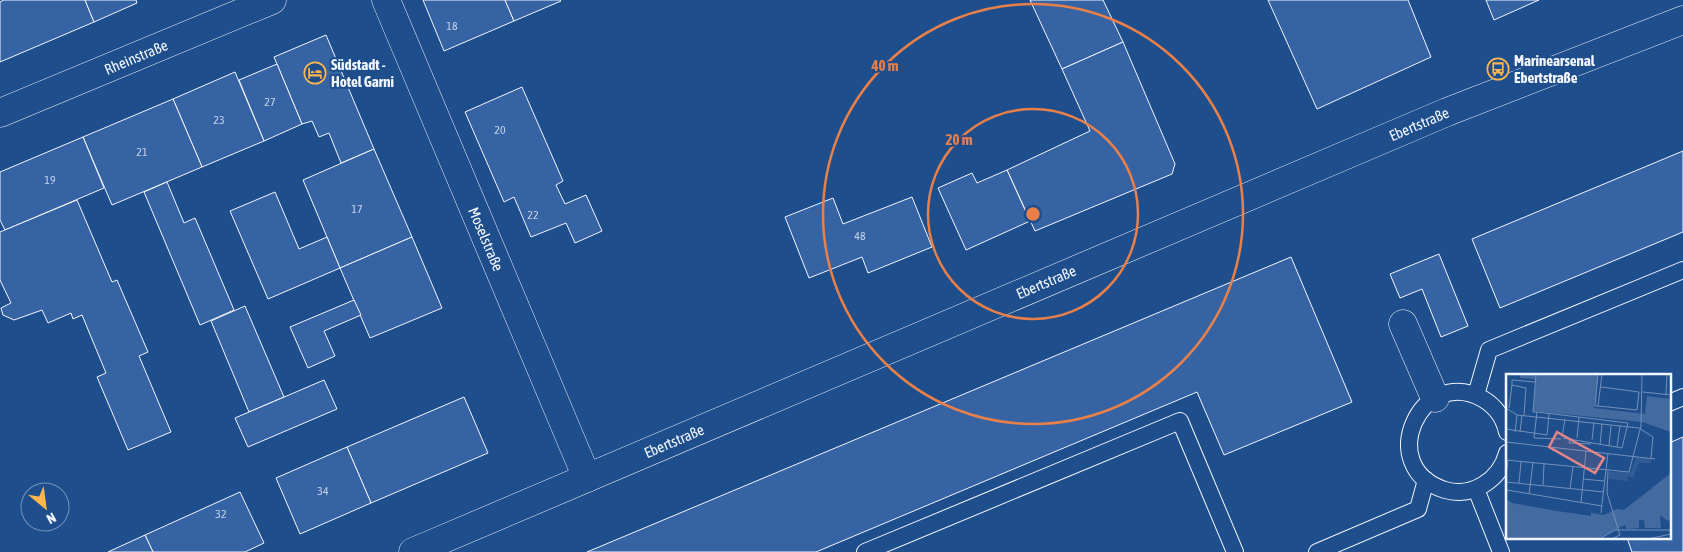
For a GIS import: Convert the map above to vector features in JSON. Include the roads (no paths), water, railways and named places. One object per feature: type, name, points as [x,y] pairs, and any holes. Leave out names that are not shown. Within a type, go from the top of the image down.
[{"type":"street","name":"Rheinstraße","points":[[0,113],[272,0]]},
{"type":"street","name":"Moselstraße","points":[[386,0],[587,478]]},
{"type":"street","name":"Ebertstraße","points":[[413,552],[1446,112],[1683,20]]},
{"type":"street","points":[[1403,324],[1435,398]]},
{"type":"lane","points":[[1476,395],[1489,350],[1683,270]]},
{"type":"lane","points":[[1506,430],[1499,413],[1490,403],[1476,395],[1463,392],[1448,393],[1435,398],[1422,408],[1413,421],[1409,437],[1410,453],[1416,468],[1426,480],[1437,487],[1450,491],[1476,489],[1495,476],[1506,457]]},
{"type":"lane","points":[[1670,403],[1683,397]]},
{"type":"lane","points":[[865,552],[1180,421],[1235,552]]},
{"type":"lane","points":[[1316,552],[1418,510],[1426,480]]},
{"type":"lane","points":[[1476,489],[1501,552]]},
{"type":"place","name":"Marinearsenal Ebertstraße","points":[[1498,69]]},
{"type":"place","name":"Südstadt - Hotel Garni","points":[[315,73]]}]
